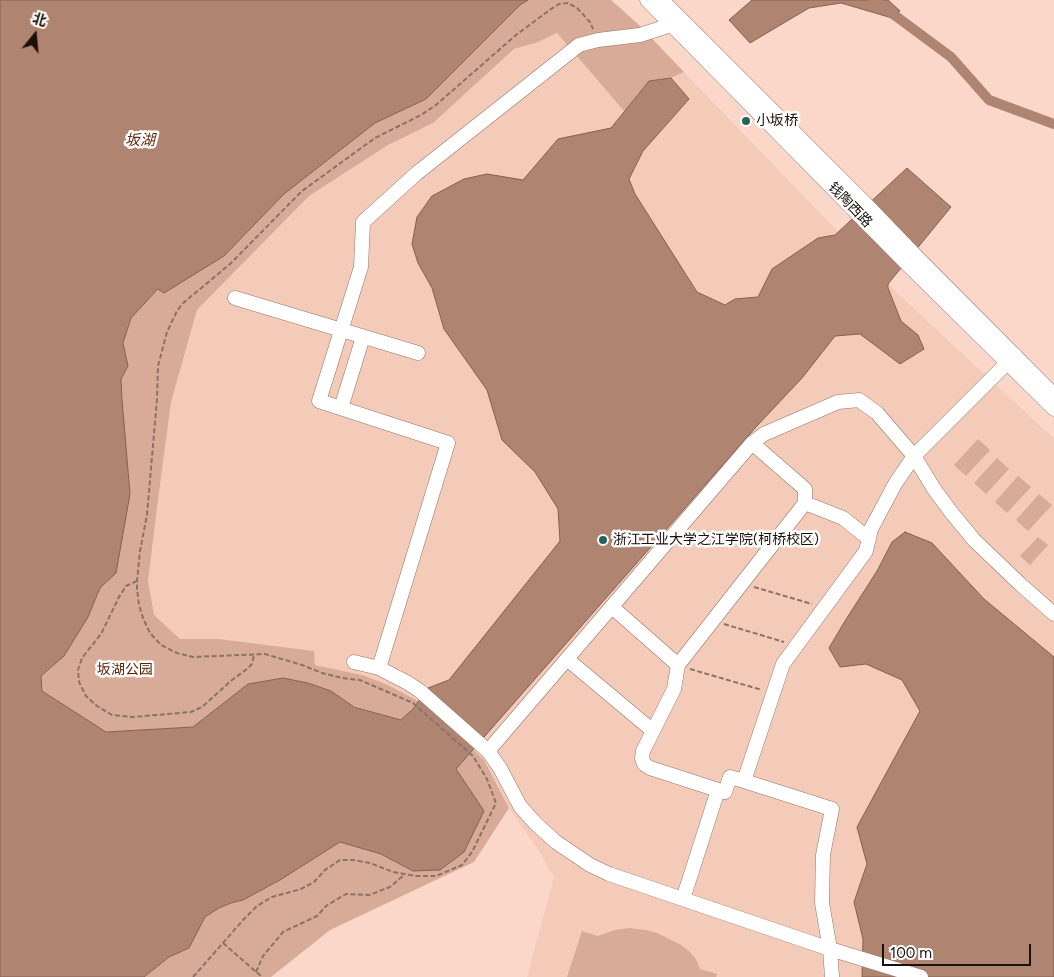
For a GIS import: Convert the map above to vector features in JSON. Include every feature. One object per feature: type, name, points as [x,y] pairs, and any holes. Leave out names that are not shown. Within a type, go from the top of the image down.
[{"type":"street","name":"钱陶西路","points":[[647,0],[860,206]]},
{"type":"street","name":"钱陶西路","points":[[662,0],[914,263],[1011,359],[1054,409]]},
{"type":"street","points":[[379,668],[448,443],[320,401],[361,267],[363,222],[417,173],[579,45],[598,40],[640,35],[672,25]]},
{"type":"street","points":[[235,298],[418,354]]},
{"type":"street","points":[[341,408],[363,336]]},
{"type":"street","name":"钱陶西路","points":[[1011,359],[1054,395]]},
{"type":"street","points":[[744,781],[783,664],[866,551],[871,529],[895,484],[914,456],[1011,359]]},
{"type":"street","points":[[488,751],[752,443],[764,434],[838,402],[860,400],[877,413],[914,456],[934,489],[974,540],[1025,590],[1054,614]]},
{"type":"street","points":[[752,443],[805,489],[805,503],[678,665],[674,689],[643,751],[642,758],[644,764],[650,768],[725,792],[730,777],[832,809],[823,855],[822,874],[822,903],[830,949],[832,977]]},
{"type":"street","points":[[805,503],[843,518],[869,539]]},
{"type":"street","points":[[612,607],[678,665]]},
{"type":"street","points":[[567,658],[653,731]]},
{"type":"street","points":[[354,662],[379,668],[408,683],[416,697],[488,751],[500,768],[520,806],[535,824],[556,842],[590,865],[830,949],[920,977]]},
{"type":"street","points":[[683,899],[718,790]]},
{"type":"path","points":[[193,977],[256,906],[272,897],[301,889],[314,882],[325,870],[340,860],[370,863],[393,872],[416,876],[436,876],[462,865],[472,852],[496,803],[486,779],[473,756],[416,697],[360,680],[322,673],[265,654],[193,656],[177,653],[162,645],[150,632],[143,618],[136,590],[140,551],[147,516],[158,366],[167,332],[182,304],[230,264],[302,191],[375,138],[436,106],[516,35],[559,4],[568,3],[577,8],[590,22],[598,40]]},
{"type":"path","points":[[137,581],[126,586],[101,634],[82,658],[78,670],[79,682],[86,696],[97,706],[112,714],[133,717],[191,712],[202,707],[247,669],[252,664],[254,655]]},
{"type":"path","points":[[742,583],[824,608]]},
{"type":"path","points":[[712,621],[796,646]]},
{"type":"path","points":[[678,665],[773,694]]},
{"type":"path","points":[[256,972],[263,956],[283,932],[317,916],[326,906],[346,894],[369,895],[390,887],[404,874]]},
{"type":"path","points":[[223,943],[262,977]]},
{"type":"shaded area","name":"浙江工业大学之江学院(柯桥校区)","points":[[557,33],[624,111],[671,78],[684,72],[898,294],[1054,439],[1054,977],[527,977],[554,877],[537,848],[509,808],[484,760],[362,675],[315,665],[314,651],[219,639],[180,639],[153,615],[148,581],[171,402],[197,310],[309,196],[388,145],[433,123],[514,49],[538,42]]},
{"type":"green space","name":"坂湖公园","points":[[528,0],[611,0],[638,24],[684,72],[671,78],[649,81],[624,111],[557,33],[538,42],[514,49],[433,123],[388,145],[309,196],[197,310],[171,402],[148,581],[154,615],[180,639],[219,639],[314,651],[315,665],[362,675],[388,685],[418,701],[484,760],[509,808],[474,862],[330,930],[271,977],[144,977],[169,957],[189,948],[205,917],[219,908],[243,900],[280,880],[340,842],[381,854],[413,871],[440,870],[464,852],[401,720],[350,705],[331,691],[308,683],[283,678],[248,684],[193,727],[106,732],[42,691],[41,676],[64,656],[88,617],[100,588],[116,573],[122,400],[121,379],[128,366],[123,343],[131,318],[159,289],[224,256],[284,194],[375,123],[426,99],[520,5]]},
{"type":"green space","points":[[978,439],[990,450],[966,476],[954,465]]},
{"type":"green space","points":[[997,458],[1009,469],[986,494],[974,483]]},
{"type":"green space","points":[[1018,476],[1031,487],[1007,513],[995,502]]},
{"type":"green space","points":[[1039,494],[1052,505],[1028,531],[1016,520]]},
{"type":"green space","points":[[1038,537],[1048,545],[1030,565],[1020,556]]},
{"type":"green space","points":[[629,928],[657,933],[681,945],[690,952],[700,969],[717,974],[716,977],[567,977],[582,931],[598,936],[615,930]]},
{"type":"water","name":"坂湖","points":[[0,0],[528,0],[520,5],[426,99],[375,123],[284,194],[224,256],[164,293],[158,289],[131,318],[123,343],[128,366],[121,379],[130,494],[116,573],[100,588],[88,617],[64,656],[41,676],[42,691],[106,732],[193,727],[248,684],[283,678],[308,683],[331,691],[354,707],[401,720],[413,709],[428,688],[449,680],[560,541],[558,509],[535,472],[502,440],[487,390],[444,329],[432,288],[418,263],[412,244],[417,217],[432,196],[464,179],[487,174],[523,180],[558,139],[611,128],[649,81],[671,78],[689,99],[643,151],[629,179],[635,194],[697,292],[725,305],[735,299],[758,297],[772,269],[818,238],[835,235],[907,168],[951,207],[888,284],[901,321],[918,335],[924,349],[900,364],[860,334],[835,336],[802,378],[756,427],[456,769],[484,811],[464,852],[440,870],[413,871],[381,854],[340,842],[280,880],[243,900],[219,908],[205,917],[189,948],[169,957],[144,977],[0,977]]},
{"type":"water","points":[[752,0],[888,0],[900,11],[892,18],[841,3],[809,8],[750,43],[729,20]]},
{"type":"water","points":[[905,532],[932,543],[984,599],[1054,657],[1054,977],[862,977],[863,939],[854,902],[867,864],[857,827],[920,711],[902,680],[866,664],[840,667],[829,648],[877,571],[892,542]]},
{"type":"waterway","points":[[874,0],[951,57],[989,100],[1054,124]]},
{"type":"place","name":"小坂桥","points":[[746,121]]},
{"type":"place","name":"浙江工业大学之江学院(柯桥校区)","points":[[603,540]]}]
